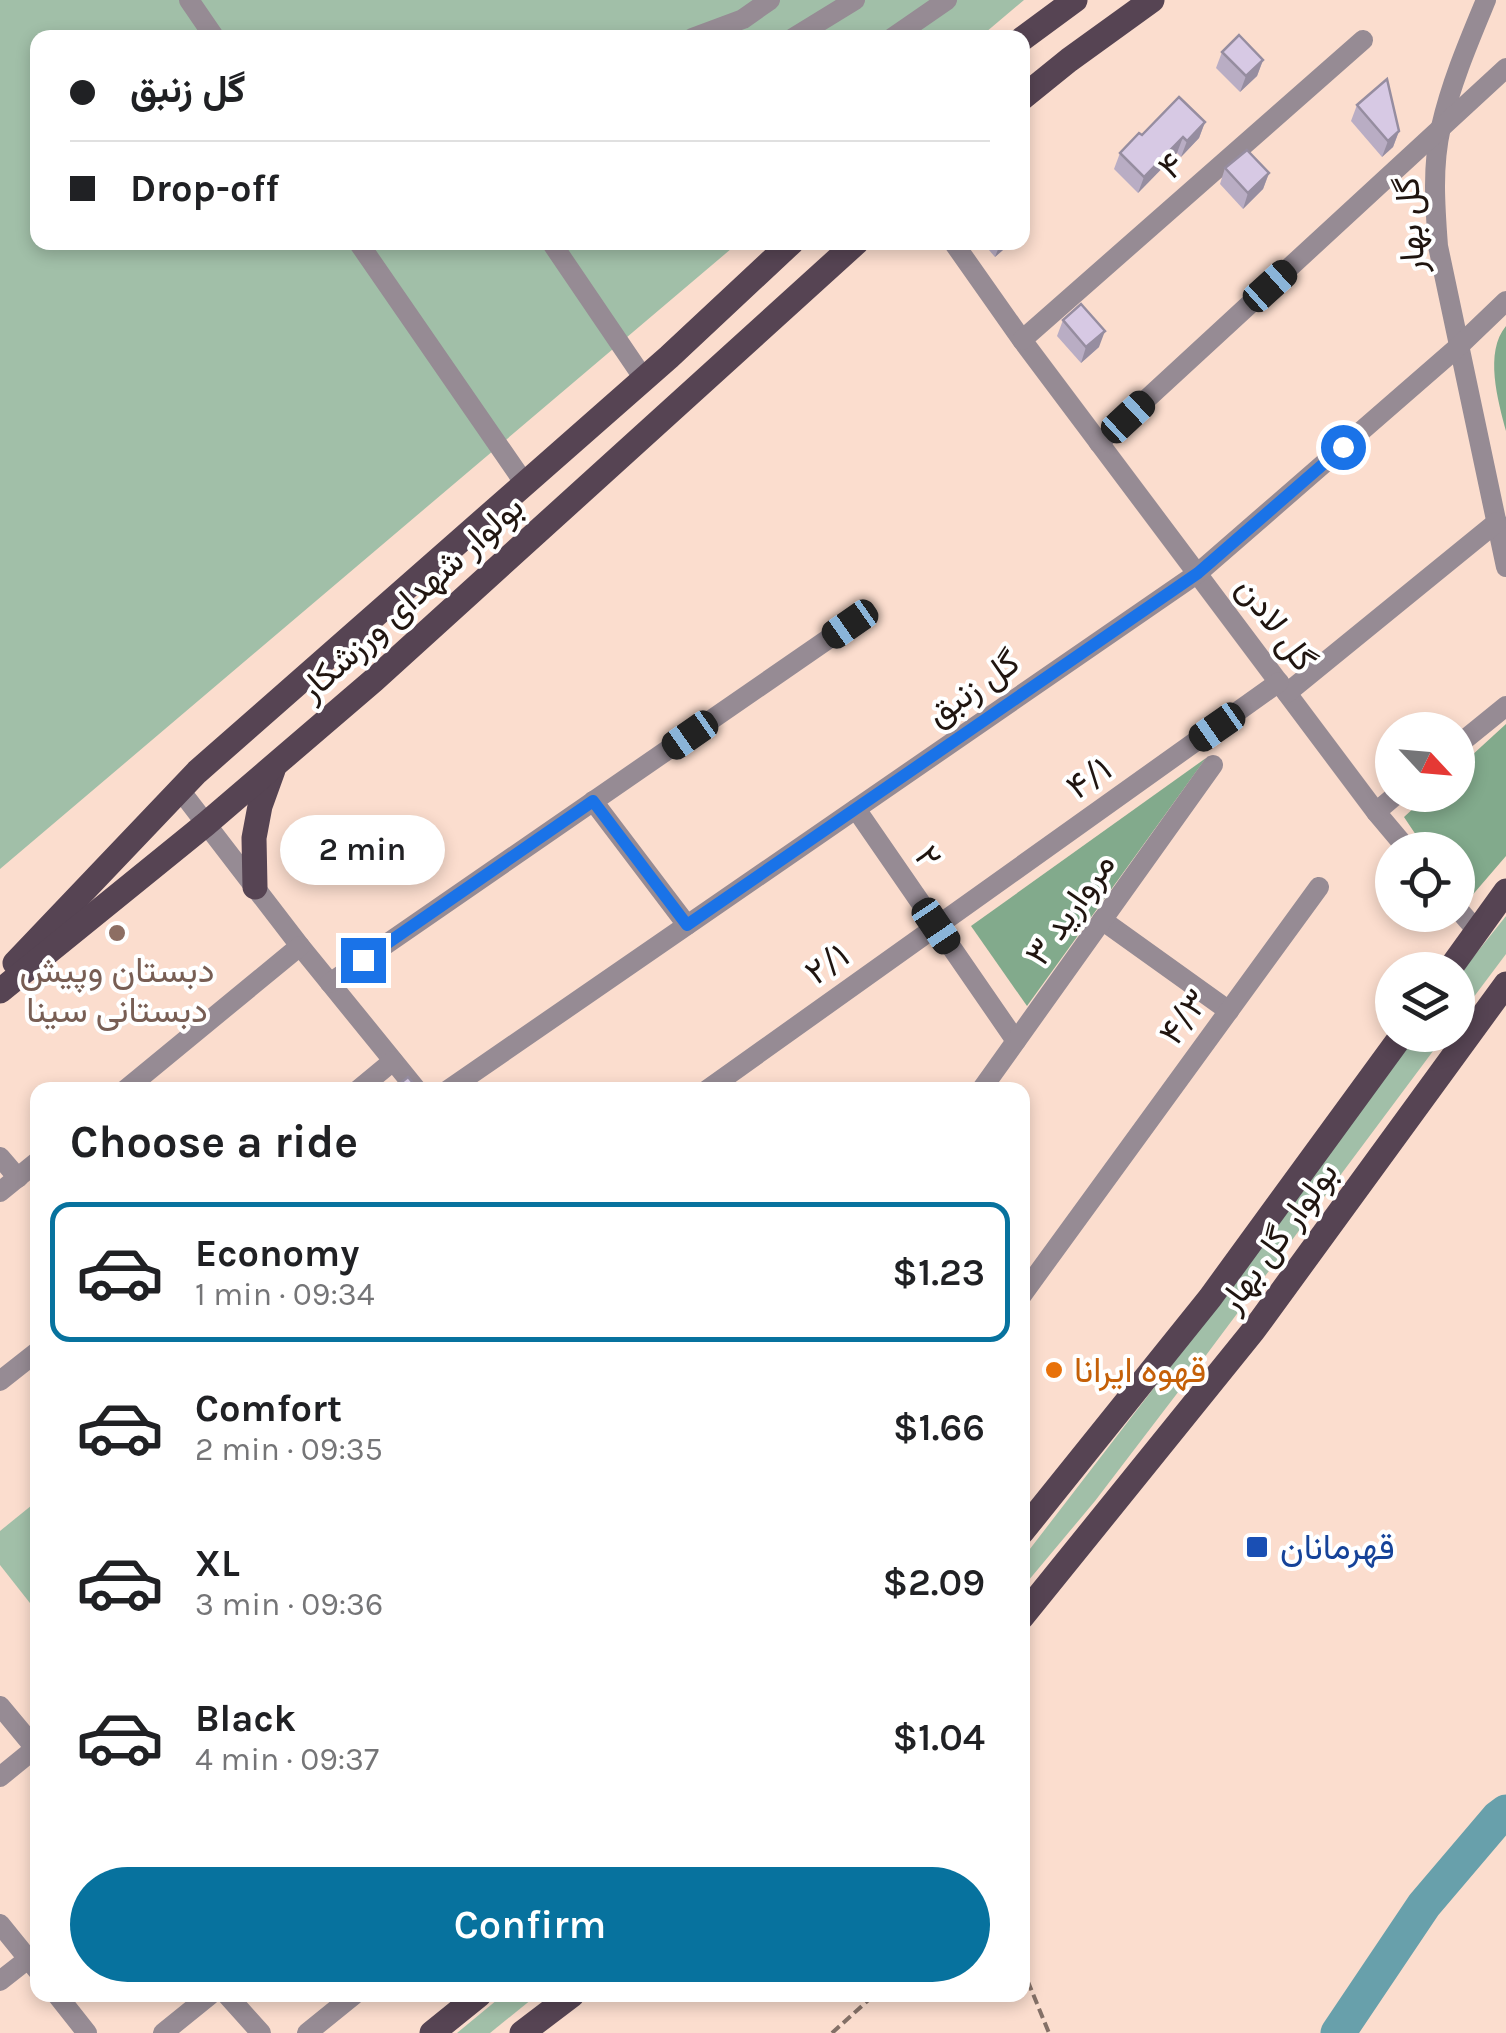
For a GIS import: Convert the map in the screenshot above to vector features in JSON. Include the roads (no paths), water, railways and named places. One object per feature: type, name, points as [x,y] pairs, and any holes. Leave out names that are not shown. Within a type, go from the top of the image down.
[{"type":"main road","points":[[1030,33],[1075,0]]},
{"type":"main road","points":[[1030,91],[1152,0]]},
{"type":"main road","name":"بولوار شهدای ورزشکار","points":[[0,980],[180,790],[644,379],[783,250]]},
{"type":"main road","name":"بولوار شهدای ورزشکار","points":[[0,991],[274,766],[848,250]]},
{"type":"main road","points":[[255,887],[254,838],[274,766]]},
{"type":"main road","points":[[1462,952],[1506,892]]},
{"type":"main road","name":"بولوار گل بهار","points":[[1030,1607],[1253,1331],[1506,984]]},
{"type":"main road","name":"بولوار گل بهار","points":[[1030,1522],[1210,1298],[1390,1052]]},
{"type":"main road","points":[[432,2033],[470,2002]]},
{"type":"main road","points":[[522,2033],[563,2002]]},
{"type":"street","points":[[189,0],[210,30]]},
{"type":"street","points":[[713,30],[743,19],[770,0]]},
{"type":"street","points":[[806,30],[856,0]]},
{"type":"street","points":[[904,30],[947,0]]},
{"type":"street","name":"گل بهار","points":[[1486,0],[1440,129],[1434,192],[1438,246],[1506,567]]},
{"type":"street","name":"۴","points":[[1022,340],[1363,40]]},
{"type":"street","points":[[1100,444],[1506,68]]},
{"type":"street","points":[[363,250],[524,484]]},
{"type":"street","points":[[556,250],[644,379]]},
{"type":"street","name":"گل لادن","points":[[959,250],[1375,811]]},
{"type":"street","name":"گل زنبق","points":[[460,1082],[1198,573],[1506,301]]},
{"type":"street","points":[[1284,688],[1500,526]]},
{"type":"street","points":[[330,983],[850,624]]},
{"type":"street","name":"۴/۱","points":[[936,926],[1284,688]]},
{"type":"street","points":[[1475,731],[1506,706]]},
{"type":"street","name":"مروارید ۳","points":[[987,1082],[1212,765]]},
{"type":"street","points":[[180,790],[410,1082]]},
{"type":"street","points":[[593,801],[687,925]]},
{"type":"street","name":"۲","points":[[856,809],[1016,1041]]},
{"type":"street","name":"گل لادن","points":[[1376,812],[1393,832]]},
{"type":"street","name":"۴/۳","points":[[1030,1284],[1319,887]]},
{"type":"street","points":[[1102,920],[1228,1011]]},
{"type":"street","name":"۲/۱","points":[[717,1082],[936,926]]},
{"type":"street","points":[[134,1082],[300,946]]},
{"type":"street","points":[[368,1082],[393,1061]]},
{"type":"street","points":[[0,1156],[18,1178]]},
{"type":"street","points":[[0,1192],[30,1168]]},
{"type":"street","points":[[0,1381],[30,1357]]},
{"type":"street","points":[[0,1706],[30,1740]]},
{"type":"street","points":[[0,1777],[30,1752]]},
{"type":"street","points":[[0,1924],[30,1961]]},
{"type":"street","points":[[0,1981],[30,1966]]},
{"type":"street","points":[[63,2002],[88,2033]]},
{"type":"street","points":[[164,2033],[202,2002]]},
{"type":"street","points":[[234,2002],[261,2033]]},
{"type":"street","points":[[307,2033],[345,2002]]},
{"type":"waterway","points":[[1338,2033],[1424,1905],[1506,1812]]},
{"type":"place","name":"دبستان وپیش دبستانی سینا","points":[[117,933]]},
{"type":"place","name":"قهوه ایرانا","points":[[1054,1370]]},
{"type":"place","name":"قهرمانان","points":[[1257,1547]]}]
